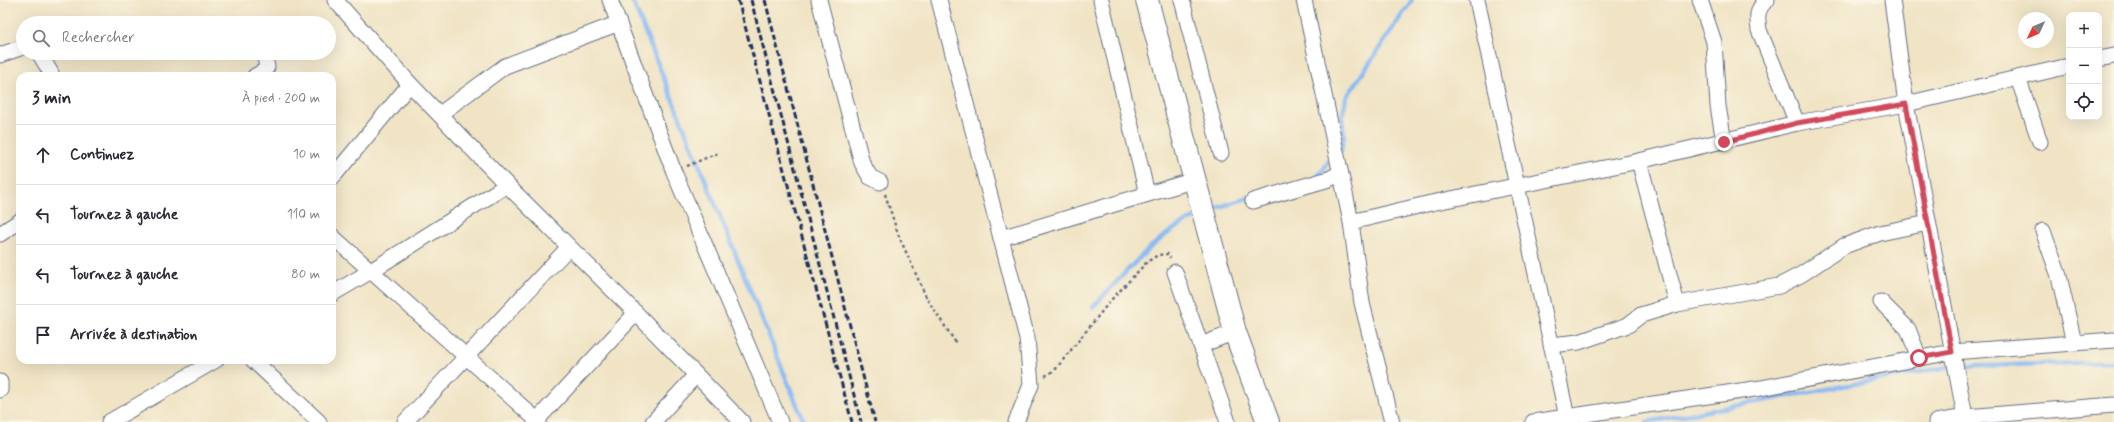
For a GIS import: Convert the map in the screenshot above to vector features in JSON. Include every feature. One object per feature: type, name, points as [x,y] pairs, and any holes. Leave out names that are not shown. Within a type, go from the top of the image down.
[{"type":"highway","points":[[1147,0],[1235,332],[1268,422]]},
{"type":"street","points":[[335,0],[410,84],[507,185],[636,313],[742,422]]},
{"type":"street","points":[[610,0],[674,172],[780,422]]},
{"type":"street","points":[[819,0],[862,163],[870,177],[880,182]]},
{"type":"street","points":[[939,0],[1027,338],[1031,385],[1016,422]]},
{"type":"street","points":[[1101,0],[1147,194]]},
{"type":"street","points":[[1182,0],[1221,153]]},
{"type":"street","points":[[1304,0],[1351,222],[1362,303],[1392,422]]},
{"type":"street","points":[[1477,0],[1567,420]]},
{"type":"street","points":[[1700,0],[1714,42],[1718,106],[1724,142]]},
{"type":"street","points":[[1766,0],[1758,8],[1757,18],[1759,30],[1797,123]]},
{"type":"street","points":[[1892,0],[1906,104],[1966,420]]},
{"type":"street","points":[[440,114],[505,66],[619,23]]},
{"type":"street","points":[[0,55],[16,49]]},
{"type":"street","points":[[2102,58],[2114,56]]},
{"type":"street","points":[[43,60],[50,72]]},
{"type":"street","points":[[262,72],[267,67],[266,60]]},
{"type":"street","points":[[1351,222],[1639,161],[1724,142],[1797,123],[1906,104],[2066,67]]},
{"type":"street","points":[[2018,78],[2040,142]]},
{"type":"street","points":[[336,173],[410,84]]},
{"type":"street","points":[[1639,161],[1677,304]]},
{"type":"street","points":[[1253,201],[1329,179],[1340,174]]},
{"type":"street","points":[[336,292],[507,185]]},
{"type":"street","points":[[1001,238],[1147,194],[1197,188]]},
{"type":"street","points":[[1551,345],[1579,342],[1628,325],[1641,315],[1677,304],[1780,286],[1802,274],[1844,246],[1880,233],[1928,223]]},
{"type":"street","points":[[0,234],[16,224]]},
{"type":"street","points":[[2043,231],[2059,276],[2074,343]]},
{"type":"street","points":[[336,240],[537,421],[636,313]]},
{"type":"street","points":[[405,422],[569,246]]},
{"type":"street","points":[[1175,272],[1228,422]]},
{"type":"street","points":[[1881,302],[1908,329],[1919,358]]},
{"type":"street","points":[[1200,345],[1235,332]]},
{"type":"street","points":[[1533,422],[1567,420],[1761,388],[1919,358],[1954,357],[2074,343],[2114,340]]},
{"type":"street","points":[[119,420],[210,364]]},
{"type":"street","points":[[257,364],[319,422]]},
{"type":"street","points":[[652,422],[696,375]]},
{"type":"street","points":[[0,382],[0,390]]},
{"type":"street","points":[[1936,422],[2114,405]]},
{"type":"path","points":[[685,167],[720,152]]},
{"type":"path","points":[[880,182],[890,206],[898,234],[927,299],[956,343]]},
{"type":"path","points":[[1031,385],[1055,370],[1111,300],[1147,262],[1158,255],[1168,254],[1175,272]]},
{"type":"waterway","points":[[632,0],[804,422]]},
{"type":"waterway","points":[[1341,151],[1344,136],[1342,118],[1346,98],[1412,0]]},
{"type":"waterway","points":[[1316,177],[1334,156]]},
{"type":"waterway","points":[[1208,211],[1250,197]]},
{"type":"waterway","points":[[1093,307],[1129,268],[1154,244],[1182,224],[1198,216]]},
{"type":"waterway","points":[[1647,422],[1947,367],[2114,362]]},
{"type":"railway","points":[[738,0],[852,422]]},
{"type":"railway","points":[[751,0],[861,422]]},
{"type":"railway","points":[[765,0],[875,422]]},
{"type":"route","points":[[1724,142],[1797,123],[1906,104],[1952,352],[1919,358]]}]
